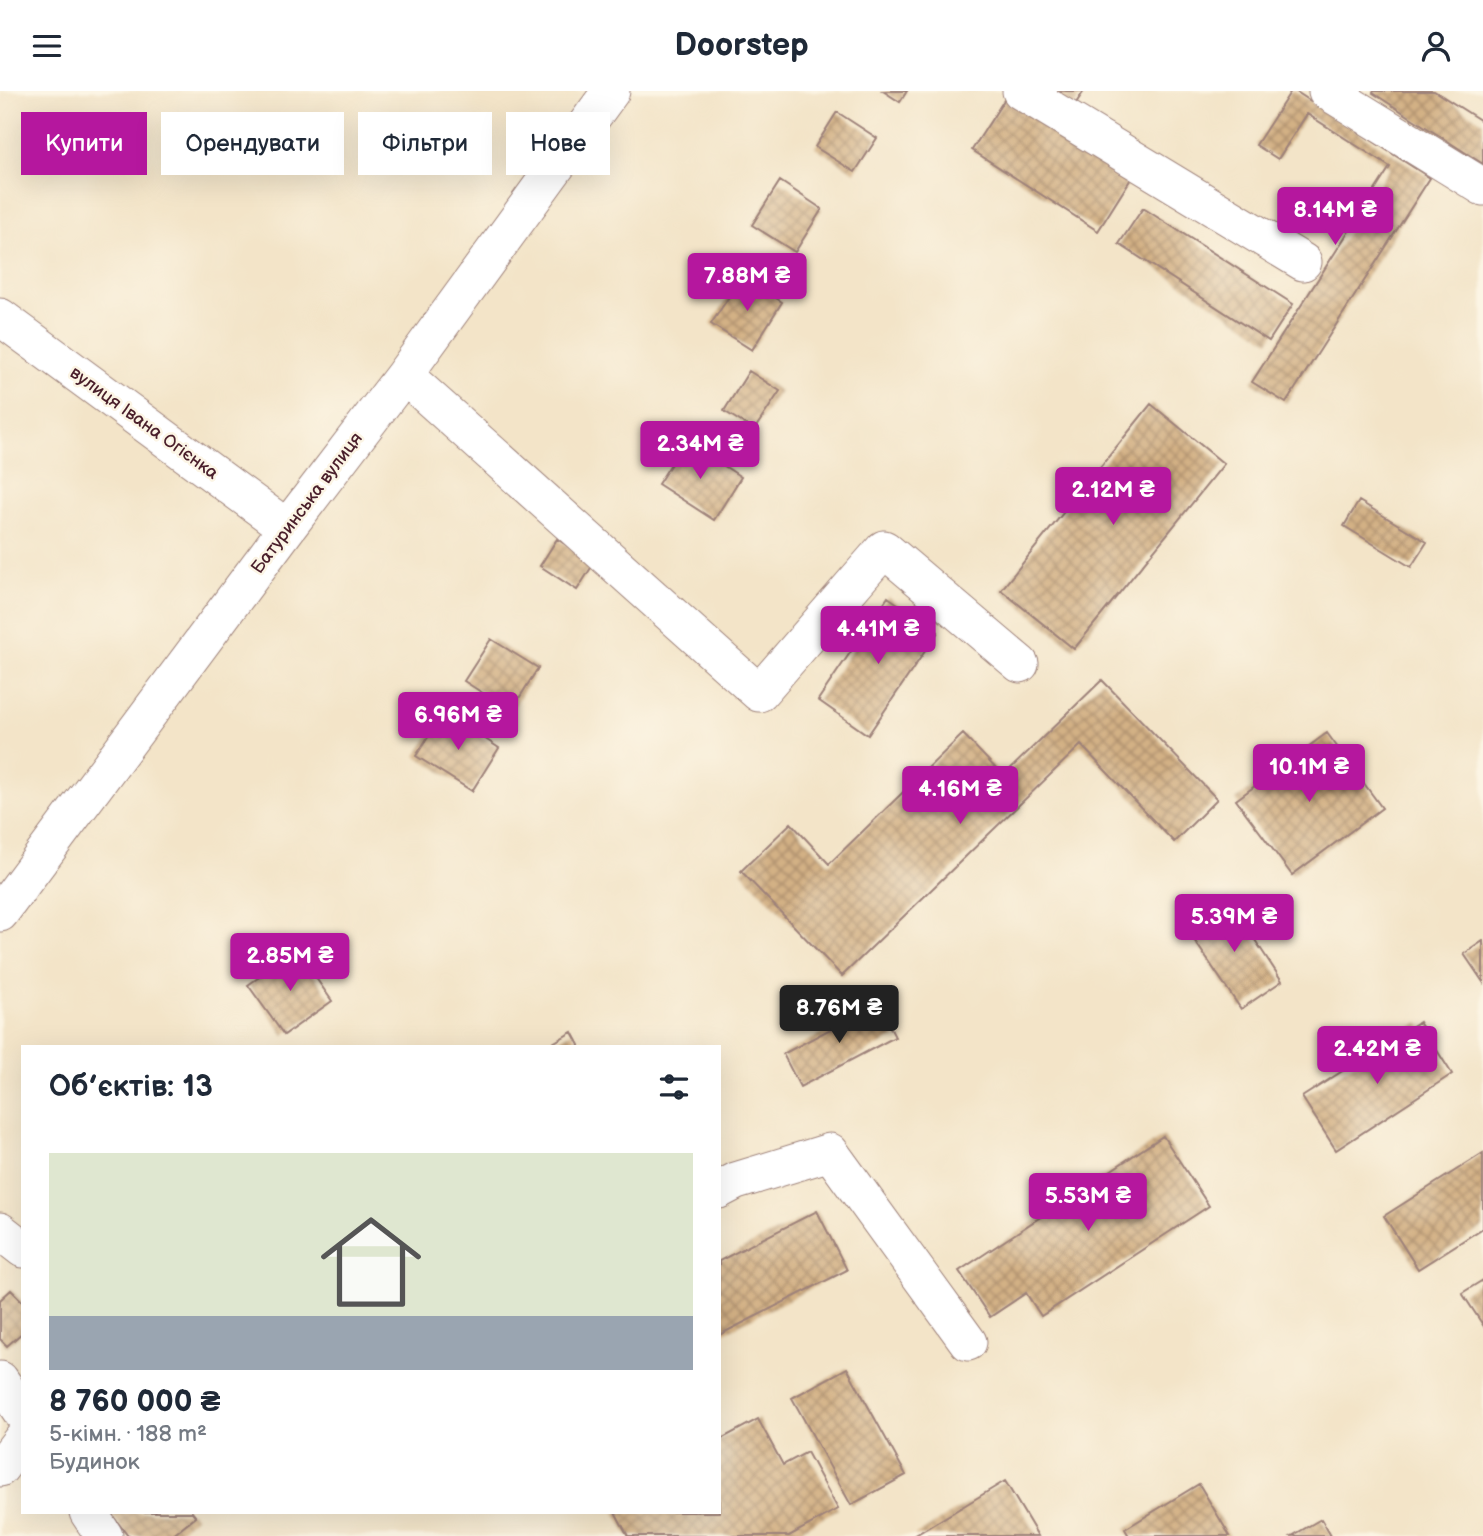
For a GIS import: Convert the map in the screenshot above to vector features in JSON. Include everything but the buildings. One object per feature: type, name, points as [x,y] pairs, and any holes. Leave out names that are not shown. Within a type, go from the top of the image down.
[{"type":"street","name":"Батуринська вулиця","points":[[0,913],[404,375],[611,91]]},
{"type":"street","points":[[1021,91],[1303,262]]},
{"type":"street","points":[[1327,91],[1483,187]]},
{"type":"street","name":"вулиця Івана Огієнка","points":[[0,317],[287,528]]},
{"type":"street","points":[[404,375],[759,693],[884,549],[1020,664]]},
{"type":"street","points":[[721,1189],[736,1181],[830,1153],[968,1342]]},
{"type":"street","points":[[0,1231],[21,1247]]},
{"type":"street","points":[[0,1380],[21,1411]]},
{"type":"street","points":[[0,1468],[21,1441]]},
{"type":"street","points":[[89,1514],[104,1536]]}]
